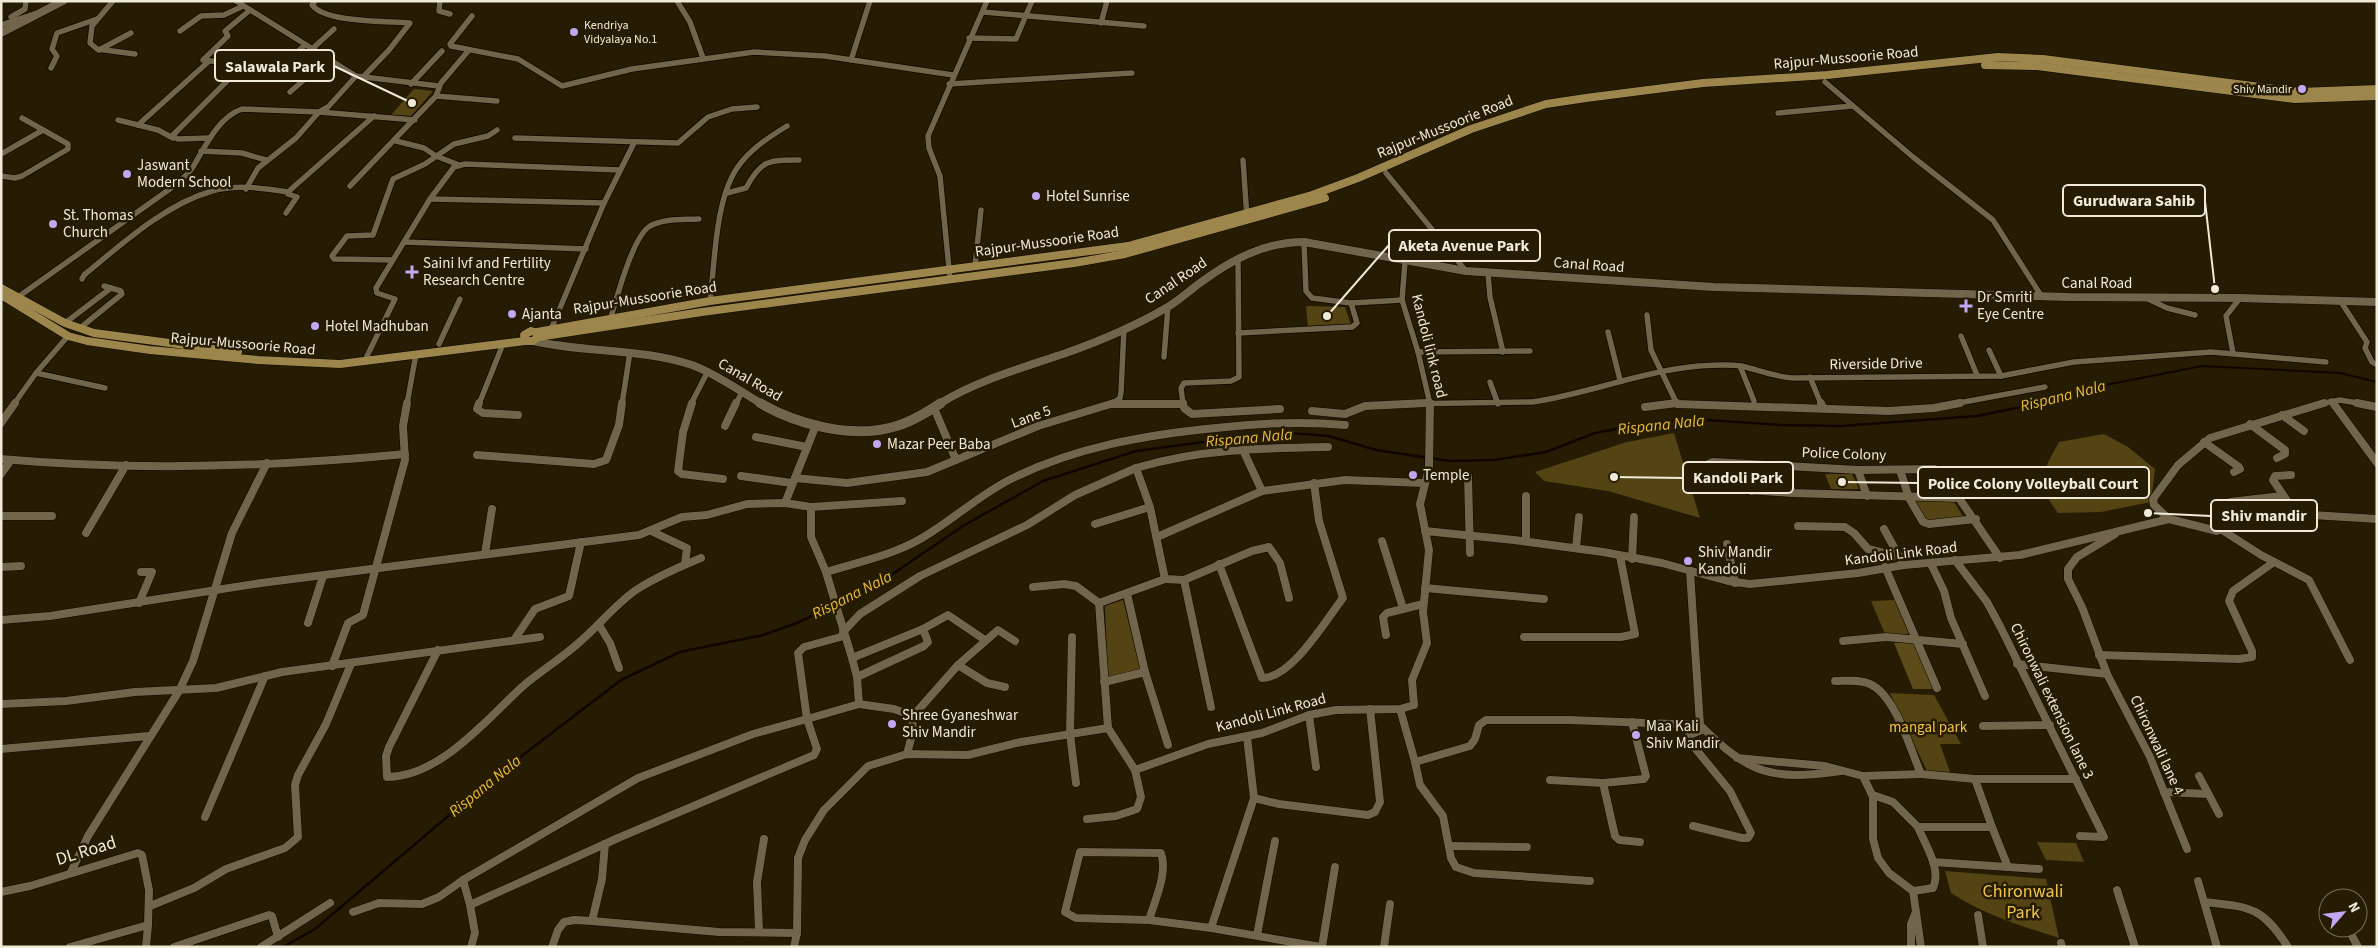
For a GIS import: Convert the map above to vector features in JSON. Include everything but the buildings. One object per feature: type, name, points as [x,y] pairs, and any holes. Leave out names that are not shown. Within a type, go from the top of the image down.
[{"type":"main road","name":"Rajpur-Mussoorie Road","points":[[1,288],[65,323],[109,335],[316,360],[338,360],[439,344],[531,337],[702,312],[1074,263],[1125,254],[1247,218],[1349,182],[1471,129],[1554,103],[1702,84],[1827,75],[1998,57],[2043,59],[2299,92],[2377,89]]},
{"type":"main road","name":"Rajpur-Mussoorie Road","points":[[1,295],[68,336],[98,343],[150,350],[318,364],[356,363],[503,344],[531,337],[552,327],[710,301],[949,269],[1080,254],[1128,246],[1312,202],[1386,173],[1473,135],[1545,111],[1700,90],[1825,82],[1995,64],[2036,66],[2296,99],[2377,96]]},
{"type":"street","points":[[3,25],[25,9],[26,1]]},
{"type":"street","points":[[1,33],[63,1]]},
{"type":"street","points":[[113,1],[97,19],[91,29],[89,40],[99,50],[135,54]]},
{"type":"street","points":[[236,1],[356,76],[440,86]]},
{"type":"street","points":[[315,1],[312,5],[315,9],[340,18],[410,23],[363,77]]},
{"type":"street","points":[[440,1],[439,11],[450,14]]},
{"type":"street","points":[[676,1],[690,22],[703,58]]},
{"type":"street","points":[[852,60],[870,1]]},
{"type":"street","points":[[950,279],[940,176],[929,148],[928,136],[949,84],[987,1]]},
{"type":"street","points":[[970,38],[1016,39],[1032,1]]},
{"type":"street","points":[[1101,23],[1107,1]]},
{"type":"street","points":[[180,32],[201,16],[224,15],[243,6]]},
{"type":"street","points":[[173,138],[175,132],[244,64],[208,62],[203,61],[203,58],[228,36],[225,32],[250,10]]},
{"type":"street","points":[[983,12],[1144,26]]},
{"type":"street","points":[[3,25],[42,13]]},
{"type":"street","points":[[472,16],[450,45],[527,62],[552,83],[562,86],[632,69],[754,52],[791,53],[852,60],[953,75]]},
{"type":"street","points":[[51,68],[57,56],[52,49],[57,33],[97,19]]},
{"type":"street","points":[[312,49],[334,28]]},
{"type":"street","points":[[99,50],[131,33]]},
{"type":"street","points":[[272,75],[306,45]]},
{"type":"street","points":[[350,186],[396,141],[436,96],[440,86],[469,50]]},
{"type":"street","points":[[411,84],[442,51]]},
{"type":"street","points":[[290,92],[329,58]]},
{"type":"street","points":[[138,125],[208,62]]},
{"type":"street","points":[[949,84],[1038,77],[1132,73]]},
{"type":"street","points":[[246,189],[256,171],[266,160],[296,138],[319,112],[328,107],[356,76]]},
{"type":"street","points":[[1825,82],[1993,220],[2042,296]]},
{"type":"street","points":[[436,96],[497,101]]},
{"type":"street","points":[[1778,113],[1852,106]]},
{"type":"street","points":[[515,138],[680,143],[695,126],[712,115],[739,108],[757,107]]},
{"type":"street","points":[[18,297],[169,190],[193,168],[200,151],[237,110],[319,112],[415,120]]},
{"type":"street","points":[[288,192],[374,116]]},
{"type":"street","points":[[1,176],[15,178],[22,176],[68,149],[68,144],[22,118]]},
{"type":"street","points":[[118,120],[158,130],[173,138],[210,138]]},
{"type":"street","points":[[710,301],[727,193],[734,174],[742,163],[787,126]]},
{"type":"street","points":[[1,154],[43,130]]},
{"type":"street","points":[[393,260],[334,259],[332,256],[347,236],[373,235],[392,179],[436,156],[454,144],[488,136],[496,130]]},
{"type":"street","points":[[396,141],[424,148],[436,156],[459,165],[620,170]]},
{"type":"street","points":[[552,327],[604,203],[634,142]]},
{"type":"street","points":[[200,151],[242,153],[266,160]]},
{"type":"street","points":[[727,193],[746,188],[754,172],[763,166],[781,160],[799,160]]},
{"type":"street","points":[[1243,160],[1247,218]]},
{"type":"street","points":[[367,356],[395,298],[375,292],[430,199],[454,168],[459,165]]},
{"type":"street","points":[[1386,173],[1466,271]]},
{"type":"street","points":[[82,279],[84,275],[124,244],[192,199],[221,190],[246,189],[288,192],[297,196],[286,213]]},
{"type":"street","points":[[430,199],[604,203]]},
{"type":"street","points":[[975,266],[973,264],[982,210]]},
{"type":"street","points":[[612,317],[623,276],[643,231],[663,220],[700,219]]},
{"type":"street","points":[[404,242],[586,249]]},
{"type":"street","name":"Canal Road","points":[[531,337],[547,345],[630,352],[680,362],[708,371],[763,405],[816,425],[862,430],[889,428],[908,422],[970,386],[1095,342],[1124,329],[1168,306],[1207,277],[1238,258],[1281,242],[1304,242],[1405,262],[1466,271],[1714,287],[2042,296],[2143,296],[2377,302]]},
{"type":"street","points":[[1304,242],[1308,295],[1318,299],[1352,303],[1402,300]]},
{"type":"street","points":[[1238,258],[1240,373],[1238,379],[1184,383],[1181,388],[1183,404],[1185,411],[1192,414],[1280,409]]},
{"type":"street","name":"Kandoli link road","points":[[1405,262],[1402,300],[1418,352],[1430,402],[1431,446],[1429,468],[1423,483]]},
{"type":"street","points":[[1488,273],[1490,297],[1503,352]]},
{"type":"street","points":[[65,323],[107,287],[121,291],[122,294],[80,328]]},
{"type":"street","points":[[2143,296],[2162,306],[2195,315]]},
{"type":"street","points":[[2233,353],[2226,316],[2240,298]]},
{"type":"street","points":[[439,344],[460,299]]},
{"type":"street","points":[[2341,302],[2366,340],[2365,348],[2372,362],[2377,365]]},
{"type":"street","points":[[1238,333],[1352,328],[1357,322],[1352,303]]},
{"type":"street","points":[[1164,357],[1168,306]]},
{"type":"street","points":[[1647,315],[1651,350],[1676,404]]},
{"type":"street","points":[[1113,404],[1120,398],[1121,392],[1124,329]]},
{"type":"street","points":[[1608,332],[1620,380]]},
{"type":"street","points":[[1,423],[36,373],[68,336]]},
{"type":"street","points":[[1961,336],[1976,376]]},
{"type":"street","points":[[503,344],[477,409],[483,413],[518,415]]},
{"type":"street","points":[[1989,350],[2001,376]]},
{"type":"street","points":[[1418,352],[1530,351]]},
{"type":"street","points":[[477,455],[594,464],[606,460],[619,425],[630,352]]},
{"type":"street","name":"Riverside Drive","points":[[1312,411],[1345,414],[1365,406],[1430,402],[1498,404],[1553,399],[1620,380],[1699,366],[1740,366],[1778,377],[2001,376],[2074,362],[2186,353],[2233,353],[2326,362]]},
{"type":"street","points":[[332,666],[348,623],[363,615],[376,570],[405,454],[403,426],[416,354]]},
{"type":"street","points":[[1740,366],[1754,401]]},
{"type":"street","points":[[708,371],[700,382],[687,417],[678,471],[682,474],[723,479]]},
{"type":"street","points":[[36,373],[105,388]]},
{"type":"street","points":[[1810,377],[1823,408]]},
{"type":"street","points":[[1490,382],[1498,404]]},
{"type":"street","points":[[1644,407],[1676,404],[1889,411],[1934,408],[2044,388]]},
{"type":"street","points":[[725,426],[742,392]]},
{"type":"street","points":[[2169,519],[2154,505],[2153,499],[2178,465],[2204,442],[2250,424],[2331,401],[2340,400],[2377,407]]},
{"type":"street","points":[[2331,401],[2373,454],[2377,463]]},
{"type":"street","name":"Lane 5","points":[[741,476],[847,483],[927,472],[1038,426],[1113,404],[1183,404]]},
{"type":"street","points":[[934,408],[956,460]]},
{"type":"street","points":[[2282,415],[2304,431]]},
{"type":"street","points":[[826,572],[903,548],[921,539],[1009,480],[1055,460],[1091,449],[1158,434],[1255,424],[1315,422],[1345,425]]},
{"type":"street","points":[[2250,424],[2285,450],[2286,454],[2277,458]]},
{"type":"street","points":[[785,503],[816,425]]},
{"type":"street","points":[[756,437],[807,447]]},
{"type":"street","points":[[2204,442],[2240,468],[2234,472]]},
{"type":"street","points":[[470,905],[605,844],[814,755],[817,749],[807,718],[798,653],[804,647],[843,632],[860,614],[920,576],[1027,525],[1075,495],[1136,468],[1168,457],[1242,448],[1328,447]]},
{"type":"street","points":[[1242,448],[1262,491]]},
{"type":"street","points":[[1,459],[126,465],[326,462],[405,454]]},
{"type":"street","points":[[1,474],[11,460]]},
{"type":"street","name":"Police Colony","points":[[1752,491],[1714,487],[1706,465],[1713,462],[1858,470],[1938,470],[1944,475],[1959,498]]},
{"type":"street","points":[[72,872],[88,836],[179,691],[193,661],[216,591],[232,533],[267,463]]},
{"type":"street","points":[[1745,464],[1752,491],[1909,498],[1959,498],[1976,519],[2000,558]]},
{"type":"street","points":[[86,534],[126,465]]},
{"type":"street","points":[[1783,466],[1792,493]]},
{"type":"street","points":[[1136,468],[1150,507],[1165,579]]},
{"type":"street","points":[[1858,470],[1867,496]]},
{"type":"street","points":[[1900,470],[1909,498],[1920,520],[1926,524],[1976,519]]},
{"type":"street","points":[[2291,475],[2273,477],[2282,496],[2296,514]]},
{"type":"street","points":[[1468,476],[1470,553]]},
{"type":"street","points":[[1157,537],[1262,491],[1314,482],[1345,480],[1423,483],[1420,504],[1429,550],[1422,612],[1428,643],[1412,680],[1415,702],[1412,707],[1400,710],[1420,785],[1443,816],[1453,863],[1462,870],[1590,881]]},
{"type":"street","points":[[1219,564],[1262,678],[1272,678],[1289,668],[1343,598],[1319,522],[1314,482]]},
{"type":"street","points":[[1526,496],[1526,540]]},
{"type":"street","points":[[2250,521],[2230,502],[2282,496]]},
{"type":"street","points":[[1,620],[50,616],[322,576],[640,535],[682,517],[707,515],[757,503],[785,503],[811,507],[902,501]]},
{"type":"street","points":[[811,507],[811,537],[826,572],[852,658],[857,677],[859,704]]},
{"type":"street","points":[[1095,524],[1150,507]]},
{"type":"street","points":[[485,554],[492,509]]},
{"type":"street","name":"Kandoli Link Road","points":[[1425,530],[1526,540],[1576,548],[1690,571],[1735,583],[1750,584],[1858,573],[1904,565],[2000,558],[2169,519],[2209,531],[2222,530],[2250,521],[2296,514],[2377,519]]},
{"type":"street","points":[[1,516],[52,516]]},
{"type":"street","points":[[1576,548],[1579,517]]},
{"type":"street","points":[[1632,559],[1634,517]]},
{"type":"street","points":[[1798,526],[1845,527],[1854,533],[1868,549],[1900,558]]},
{"type":"street","points":[[1884,528],[1904,565]]},
{"type":"street","name":"Chironwali lane 4","points":[[2122,530],[2077,557],[2068,569],[2068,579],[2082,607],[2107,674],[2150,757],[2187,849]]},
{"type":"street","points":[[2222,530],[2274,562],[2309,580],[2350,660]]},
{"type":"street","points":[[651,531],[687,548],[685,564]]},
{"type":"street","points":[[1382,541],[1403,608]]},
{"type":"street","points":[[514,640],[535,609],[569,596],[581,542]]},
{"type":"street","points":[[1727,544],[1735,583]]},
{"type":"street","points":[[1033,587],[1073,585],[1082,588],[1095,602],[1099,603],[1165,579],[1184,580],[1252,551],[1271,548],[1278,557],[1289,598]]},
{"type":"street","points":[[1524,637],[1621,637],[1635,634],[1620,556]]},
{"type":"street","points":[[438,650],[389,747],[386,756],[387,778],[416,771],[451,753],[525,685],[599,625],[635,591],[685,564],[701,558]]},
{"type":"street","name":"Chironwali extension lane 3","points":[[1955,560],[1987,602],[2017,664],[2050,725],[2104,837],[2080,836]]},
{"type":"street","points":[[2099,655],[2239,659],[2252,657],[2252,651],[2229,601],[2233,591],[2274,562]]},
{"type":"street","points":[[1931,564],[1944,591],[1951,618],[1985,696]]},
{"type":"street","points":[[1,567],[21,566]]},
{"type":"street","points":[[1885,567],[1918,639],[1937,688]]},
{"type":"street","points":[[1690,571],[1702,727]]},
{"type":"street","points":[[139,603],[152,572],[141,572]]},
{"type":"street","points":[[308,623],[322,576]]},
{"type":"street","points":[[1184,580],[1211,707]]},
{"type":"street","points":[[1425,588],[1544,599]]},
{"type":"street","points":[[1127,594],[1145,672],[1168,746]]},
{"type":"street","points":[[1087,819],[1108,818],[1136,809],[1140,805],[1135,770],[1108,728],[1099,603]]},
{"type":"street","points":[[1386,635],[1384,616],[1387,613],[1423,604]]},
{"type":"street","points":[[852,658],[923,629],[940,619],[951,616],[985,640]]},
{"type":"street","points":[[599,625],[610,642],[618,668]]},
{"type":"street","points":[[857,677],[924,646],[928,642],[923,629]]},
{"type":"street","points":[[907,754],[912,735],[913,716],[958,665],[998,630],[1015,641]]},
{"type":"street","points":[[1,704],[66,701],[135,692],[216,688],[265,676],[540,637]]},
{"type":"street","points":[[1072,637],[1070,734],[1076,783]]},
{"type":"street","points":[[1843,641],[1886,637],[1963,644]]},
{"type":"street","points":[[150,906],[194,888],[226,869],[285,848],[298,837],[295,785],[326,724],[350,664]]},
{"type":"street","points":[[2017,664],[2107,674]]},
{"type":"street","points":[[958,665],[987,683],[1005,687]]},
{"type":"street","points":[[1104,682],[1145,672]]},
{"type":"street","points":[[206,817],[265,676]]},
{"type":"street","points":[[1835,681],[1866,683],[1872,685],[1885,696],[1921,774]]},
{"type":"street","points":[[353,912],[383,903],[423,904],[442,896],[463,880],[638,778],[754,734],[859,704],[879,706],[913,716]]},
{"type":"street","points":[[1254,798],[1279,804],[1368,815],[1375,812],[1380,802],[1370,709]]},
{"type":"street","name":"Kandoli Link Road","points":[[1135,770],[1208,744],[1247,737],[1310,715],[1336,710],[1400,710]]},
{"type":"street","points":[[1310,715],[1316,767]]},
{"type":"street","points":[[1415,762],[1470,746],[1476,741],[1477,725],[1486,720],[1632,722],[1702,727],[1750,768],[1764,771],[1828,774],[1844,771],[1863,776],[1921,774],[1975,779],[2076,779]]},
{"type":"street","points":[[1550,780],[1603,784],[1644,779],[1646,776],[1632,722]]},
{"type":"street","points":[[1983,726],[2050,725]]},
{"type":"street","points":[[1693,826],[1742,838],[1748,838],[1752,833],[1730,790],[1690,742],[1689,736],[1702,727]]},
{"type":"street","points":[[794,947],[797,933],[798,858],[816,820],[868,766],[907,754],[968,755],[1108,728]]},
{"type":"street","points":[[1,749],[149,736]]},
{"type":"street","points":[[1211,928],[1254,798],[1247,737]]},
{"type":"street","points":[[1863,776],[1873,795],[1872,841],[1878,859],[1889,876],[1913,891],[1933,888],[1936,884],[1936,874],[1918,827],[1888,797],[1873,795]]},
{"type":"street","points":[[2199,776],[2219,814]]},
{"type":"street","points":[[1975,779],[2008,867]]},
{"type":"street","points":[[1603,784],[1615,836],[1619,840],[1640,842]]},
{"type":"street","points":[[2164,792],[2208,794]]},
{"type":"street","points":[[1918,827],[1992,827]]},
{"type":"street","points":[[759,931],[757,882],[764,839]]},
{"type":"street","points":[[1257,935],[1275,841]]},
{"type":"street","points":[[592,921],[602,879],[605,844]]},
{"type":"street","points":[[1449,846],[1527,847]]},
{"type":"street","points":[[1149,920],[1164,867],[1164,857],[1161,853],[1080,852],[1065,912],[1076,918],[1149,920],[1257,935],[1322,947],[1335,868]]},
{"type":"street","name":"DL Road","points":[[1,892],[30,886],[138,853],[142,855],[145,864],[150,906],[146,947]]},
{"type":"street","points":[[1933,862],[2039,869]]},
{"type":"street","points":[[463,880],[475,933],[471,947]]},
{"type":"street","points":[[2198,881],[2217,947]]},
{"type":"street","points":[[2117,890],[2136,947]]},
{"type":"street","points":[[1913,891],[1916,914],[1921,924],[1921,947]]},
{"type":"street","points":[[2205,902],[2260,911],[2274,924],[2288,947]]},
{"type":"street","points":[[261,947],[330,903]]},
{"type":"street","points":[[1384,947],[1390,904]]},
{"type":"street","points":[[1911,947],[1911,924],[1916,914]]},
{"type":"street","points":[[174,947],[269,915],[272,916],[278,937]]},
{"type":"street","points":[[1978,915],[1983,947]]},
{"type":"street","points":[[552,947],[562,922],[567,918],[719,932],[759,931],[797,933]]},
{"type":"street","points":[[70,947],[148,924]]},
{"type":"green space","points":[[414,89],[433,91],[411,116],[391,115]]},
{"type":"green space","points":[[1306,306],[1345,307],[1351,325],[1308,328]]},
{"type":"green space","points":[[1674,433],[1700,518],[1608,491],[1544,481],[1535,472],[1627,442]]},
{"type":"green space","points":[[2104,434],[2128,447],[2155,469],[2151,502],[2101,512],[2058,513],[2046,493],[2044,478],[2048,462],[2059,442]]},
{"type":"green space","points":[[1825,474],[1852,474],[1859,489],[1831,489]]},
{"type":"green space","points":[[1915,501],[1954,502],[1964,518],[1926,522]]},
{"type":"green space","points":[[1123,600],[1140,669],[1108,677],[1105,606]]},
{"type":"green space","points":[[1895,600],[1909,634],[1885,634],[1871,601]]},
{"type":"green space","name":"mangal park","points":[[1890,693],[1934,695],[1961,744],[1940,744],[1950,772],[1927,771]]},
{"type":"green space","points":[[2037,842],[2076,843],[2084,862],[2046,860]]},
{"type":"green space","name":"Chironwali Park","points":[[1945,871],[2046,879],[2059,938],[2003,919],[1964,901],[1951,893]]},
{"type":"shaded area","points":[[1913,642],[1934,689],[1913,689],[1894,643]]},
{"type":"waterway","name":"Rispana Nala","points":[[2038,403],[2085,389],[2202,366],[2340,373],[2377,382]]},
{"type":"waterway","name":"Rispana Nala","points":[[283,947],[315,929],[493,778],[621,680],[680,652],[763,635],[797,623],[878,584],[963,526],[1043,481],[1136,451],[1279,432],[1329,436],[1376,450],[1449,461],[1494,460],[1546,452],[1595,433],[1648,423],[1693,419],[1781,425],[1841,426],[1977,416],[2038,403]]},
{"type":"place","name":"Kendriya Vidyalaya No.1","points":[[574,32]]},
{"type":"place","name":"Shiv Mandir","points":[[2302,89]]},
{"type":"place","name":"Salawala Park","points":[[412,103]]},
{"type":"place","name":"Jaswant Modern School","points":[[127,174]]},
{"type":"place","name":"Hotel Sunrise","points":[[1036,196]]},
{"type":"place","name":"St. Thomas Church","points":[[53,224]]},
{"type":"place","name":"Saini Ivf and Fertility Research Centre","points":[[412,272]]},
{"type":"place","name":"Gurudwara Sahib","points":[[2215,289]]},
{"type":"place","name":"Dr Smriti Eye Centre","points":[[1966,306]]},
{"type":"place","name":"Ajanta","points":[[512,314]]},
{"type":"place","name":"Aketa Avenue Park","points":[[1327,316]]},
{"type":"place","name":"Hotel Madhuban","points":[[315,326]]},
{"type":"place","name":"Mazar Peer Baba","points":[[877,444]]},
{"type":"place","name":"Temple","points":[[1413,475]]},
{"type":"place","name":"Kandoli Park","points":[[1614,477]]},
{"type":"place","name":"Police Colony Volleyball Court","points":[[1842,482]]},
{"type":"place","name":"Shiv mandir","points":[[2148,513]]},
{"type":"place","name":"Shiv Mandir Kandoli","points":[[1688,561]]},
{"type":"place","name":"Shree Gyaneshwar Shiv Mandir","points":[[892,724]]},
{"type":"place","name":"Maa Kali Shiv Mandir","points":[[1636,735]]}]
